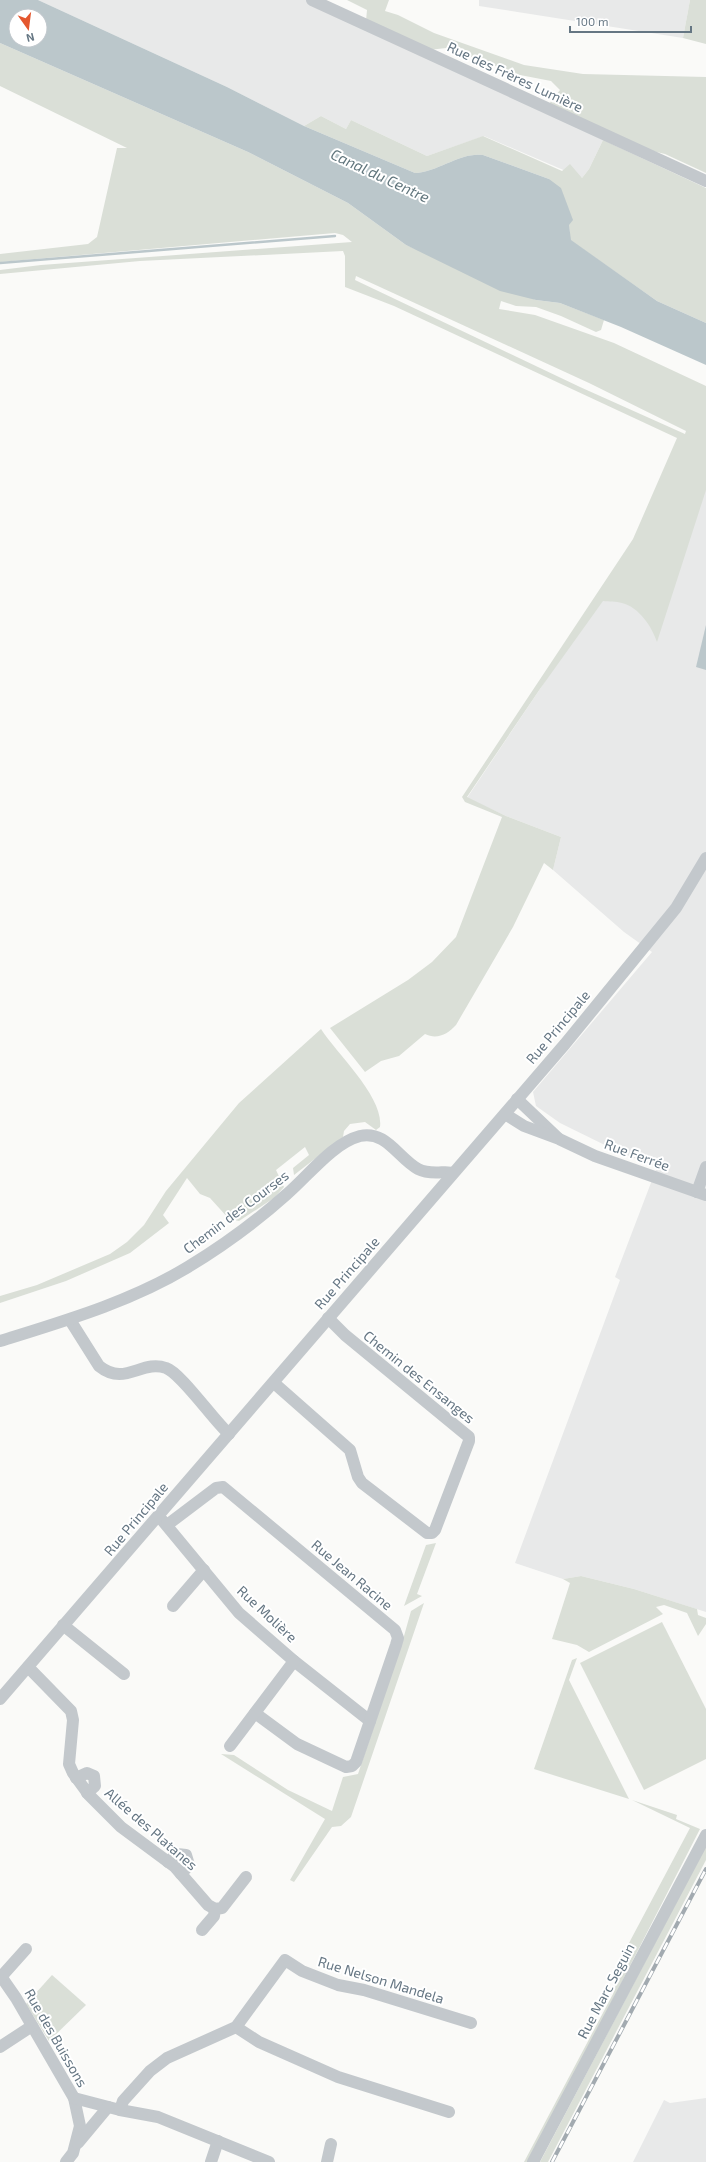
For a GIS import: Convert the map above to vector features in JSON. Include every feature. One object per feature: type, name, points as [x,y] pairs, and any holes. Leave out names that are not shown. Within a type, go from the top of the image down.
[{"type":"street","name":"Rue des Frères Lumière","points":[[312,0],[706,181]]},
{"type":"street","name":"Rue Principale","points":[[0,1699],[158,1514],[274,1383],[452,1173],[505,1114],[657,933],[676,908],[706,858]]},
{"type":"street","name":"Rue Ferrée","points":[[517,1099],[559,1138]]},
{"type":"street","name":"Rue Ferrée","points":[[505,1114],[524,1126],[559,1138],[595,1156],[702,1194]]},
{"type":"street","name":"Chemin des Courses","points":[[0,1342],[70,1320],[124,1299],[187,1268],[225,1242],[281,1199],[330,1153],[348,1141],[367,1136],[385,1141],[403,1158],[420,1170],[434,1174],[452,1173]]},
{"type":"street","points":[[702,1194],[706,1167]]},
{"type":"street","name":"Chemin des Ensanges","points":[[274,1383],[350,1450],[358,1477],[362,1483],[427,1533],[432,1533],[436,1530],[470,1441],[466,1433],[400,1381],[328,1318]]},
{"type":"street","points":[[70,1320],[99,1366],[106,1372],[120,1375],[152,1366],[166,1367],[185,1384],[229,1434]]},
{"type":"street","name":"Rue Jean Racine","points":[[167,1525],[216,1488],[223,1487],[395,1630],[398,1638],[396,1645],[356,1762],[352,1766],[342,1765],[297,1744],[255,1713]]},
{"type":"street","name":"Rue Molière","points":[[158,1514],[239,1613],[294,1661],[370,1721]]},
{"type":"street","points":[[173,1606],[204,1570]]},
{"type":"street","points":[[63,1625],[124,1674]]},
{"type":"street","points":[[230,1746],[294,1661]]},
{"type":"street","name":"Allée des Platanes","points":[[28,1667],[71,1711],[72,1720],[68,1759],[71,1770],[76,1778],[87,1773],[94,1776],[95,1786],[87,1793],[121,1827],[168,1862],[181,1874],[208,1905],[215,1909]]},
{"type":"street","name":"Rue Marc Seguin","points":[[533,2162],[706,1835]]},
{"type":"street","points":[[168,1862],[178,1854],[186,1855],[189,1865],[181,1874]]},
{"type":"street","points":[[202,1930],[214,1916],[215,1909],[222,1908],[246,1877]]},
{"type":"street","name":"Rue des Buissons","points":[[26,1949],[1,1976],[74,2098],[80,2126],[76,2145],[66,2162]]},
{"type":"street","name":"Rue Nelson Mandela","points":[[236,2027],[285,1960],[302,1971],[338,1985],[364,1990],[471,2023]]},
{"type":"street","points":[[0,2047],[32,2026]]},
{"type":"street","points":[[120,2110],[123,2101],[150,2071],[167,2058],[236,2027],[259,2042],[338,2077],[449,2112]]},
{"type":"street","points":[[74,2098],[120,2110],[158,2117],[269,2162]]},
{"type":"street","points":[[76,2145],[108,2107]]},
{"type":"street","points":[[211,2162],[218,2141]]},
{"type":"street","points":[[327,2162],[331,2144]]},
{"type":"shaded area","points":[[38,0],[321,0],[603,140],[589,169],[582,178],[484,136],[427,156],[351,120],[346,129],[321,116],[304,126],[227,87]]},
{"type":"shaded area","points":[[347,0],[389,0],[385,11],[398,15],[434,33],[524,65],[583,74],[706,77],[706,173],[665,154],[648,150],[549,104],[560,90],[551,81],[520,75],[446,48],[429,50],[366,21],[367,10]]},
{"type":"shaded area","points":[[479,0],[690,0],[683,38],[479,6]]},
{"type":"shaded area","points":[[690,0],[706,0],[706,44],[683,38]]},
{"type":"shaded area","points":[[0,43],[8,47],[8,48],[11,48],[248,152],[348,203],[406,245],[536,300],[560,303],[604,320],[601,330],[596,332],[561,316],[536,307],[516,306],[501,301],[499,309],[535,315],[614,343],[706,386],[706,490],[657,642],[652,630],[644,618],[634,609],[620,602],[603,601],[540,689],[467,797],[506,816],[561,837],[553,870],[544,863],[513,927],[456,1025],[442,1035],[429,1036],[425,1034],[399,1056],[381,1061],[365,1072],[330,1028],[408,980],[432,962],[456,937],[502,817],[465,802],[462,797],[633,539],[677,438],[394,306],[345,287],[345,256],[343,251],[140,261],[0,274],[0,270],[41,265],[352,242],[343,235],[335,233],[0,262],[0,254],[88,244],[97,237],[117,148],[127,148],[0,86]],"holes":[[[356,276],[589,383],[686,431],[685,434],[580,387],[355,280]]]},
{"type":"shaded area","points":[[321,116],[346,129],[351,120],[427,156],[483,136],[562,171],[570,164],[582,178],[589,169],[603,140],[706,188],[706,323],[657,301],[570,240],[569,225],[549,179],[483,155],[466,156],[424,172],[415,173],[304,126]]},
{"type":"shaded area","points":[[706,429],[706,1612],[634,1589],[581,1576],[563,1579],[515,1563],[620,1280],[615,1277],[657,1167],[619,1152],[560,1123],[536,1106],[533,1092],[652,952],[624,932],[553,870],[561,837],[506,816],[467,798],[540,689]]},
{"type":"shaded area","points":[[321,1029],[367,1089],[375,1103],[379,1115],[380,1127],[376,1130],[365,1122],[350,1124],[344,1131],[343,1137],[294,1175],[293,1168],[309,1155],[305,1147],[276,1170],[284,1187],[274,1198],[239,1221],[229,1219],[210,1198],[200,1194],[187,1178],[163,1215],[169,1223],[130,1253],[66,1281],[0,1303],[0,1296],[37,1285],[110,1254],[127,1242],[144,1225],[166,1191],[239,1103]]},
{"type":"shaded area","points":[[436,1543],[417,1594],[422,1596],[404,1606],[426,1545]]},
{"type":"shaded area","points":[[581,1576],[634,1589],[697,1609],[698,1615],[706,1618],[706,1624],[698,1636],[687,1613],[664,1605],[656,1607],[663,1614],[589,1652],[577,1645],[552,1639],[570,1583],[563,1579]]},
{"type":"shaded area","points":[[424,1603],[351,1817],[341,1826],[332,1827],[294,1882],[290,1880],[325,1819],[221,1754],[234,1755],[288,1790],[332,1811],[343,1777],[358,1774],[411,1611]]},
{"type":"shaded area","points":[[662,1622],[706,1709],[706,1759],[644,1790],[580,1663]]},
{"type":"shaded area","points":[[577,1658],[569,1680],[629,1799],[534,1769],[572,1660]]},
{"type":"shaded area","points":[[632,1800],[677,1815],[676,1819],[700,1829],[528,2162],[524,2162],[613,1994],[629,1943],[690,1828]]},
{"type":"shaded area","points":[[706,1846],[706,1860],[548,2162],[540,2162]]},
{"type":"shaded area","points":[[52,1975],[86,2005],[49,2041],[26,2004]]},
{"type":"shaded area","points":[[706,2098],[706,2162],[633,2162],[664,2100],[670,2103]]},
{"type":"water","name":"Canal du Centre","points":[[0,0],[38,0],[227,87],[304,126],[415,173],[424,172],[466,156],[483,155],[549,179],[561,188],[573,220],[569,225],[571,240],[657,301],[706,323],[706,365],[621,327],[560,303],[536,300],[500,291],[406,245],[348,203],[248,152],[11,48],[48,48],[48,8],[8,8],[8,47],[0,43]]},
{"type":"water","points":[[706,625],[706,670],[696,667]]},
{"type":"waterway","points":[[0,263],[335,236]]},
{"type":"railway","points":[[552,2162],[706,1869]]}]
